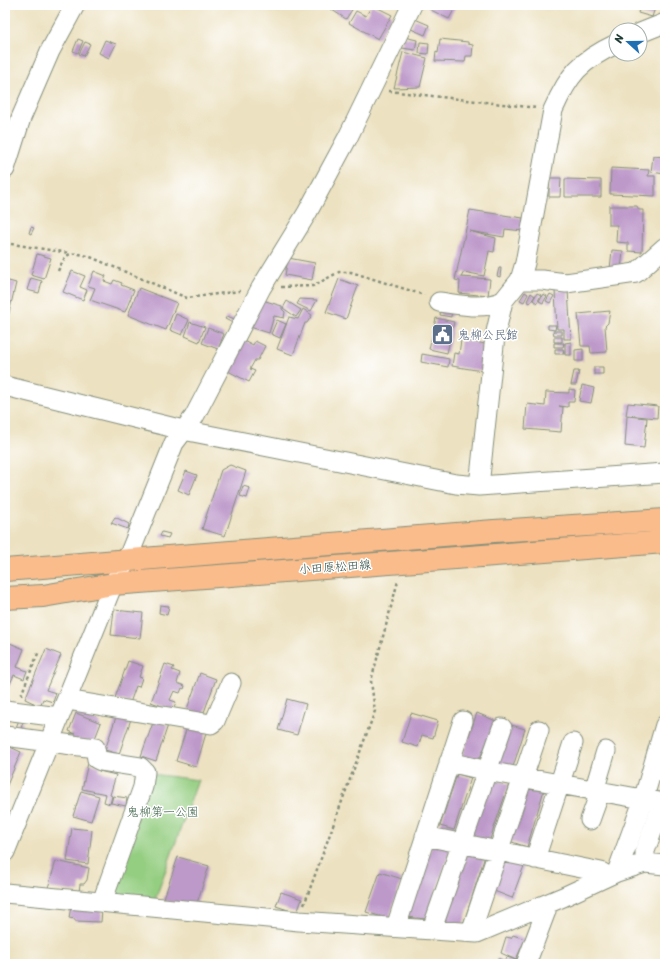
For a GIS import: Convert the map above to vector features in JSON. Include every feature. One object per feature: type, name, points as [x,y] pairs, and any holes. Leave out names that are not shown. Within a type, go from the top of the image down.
[{"type":"main road","name":"小田原松田線","points":[[5,570],[494,531],[665,520]]},
{"type":"main road","name":"小田原松田線","points":[[5,598],[43,596],[113,584],[665,542]]},
{"type":"street","points":[[5,169],[21,118],[50,51],[75,5]]},
{"type":"street","points":[[5,852],[11,818],[67,700],[113,584],[127,560],[174,443],[194,417],[261,288],[307,213],[348,137],[412,5]]},
{"type":"street","points":[[648,30],[665,23]]},
{"type":"street","points":[[439,302],[479,307],[493,306],[503,301],[520,280],[525,263],[553,110],[563,89],[577,68],[597,53],[608,48]]},
{"type":"street","points":[[520,280],[566,282],[636,273],[665,247]]},
{"type":"street","points":[[479,486],[496,336],[503,301]]},
{"type":"street","points":[[5,386],[183,430],[448,482],[479,486],[665,473]]},
{"type":"street","points":[[67,700],[211,724],[215,722],[231,683]]},
{"type":"street","points":[[10,710],[59,718]]},
{"type":"street","points":[[396,927],[463,721]]},
{"type":"street","points":[[612,874],[643,800],[665,725]]},
{"type":"street","points":[[432,930],[502,728]]},
{"type":"street","points":[[471,932],[539,730]]},
{"type":"street","points":[[5,736],[95,748],[97,759],[101,761],[140,767],[145,772],[142,787],[102,902]]},
{"type":"street","points":[[535,859],[573,743]]},
{"type":"street","points":[[590,820],[606,751]]},
{"type":"street","points":[[449,762],[523,778],[643,800],[664,802],[645,851],[645,863]]},
{"type":"street","points":[[425,836],[612,874]]},
{"type":"street","points":[[5,893],[299,920],[477,933],[612,874],[645,863],[665,865]]},
{"type":"street","points":[[526,964],[546,911],[544,905]]},
{"type":"path","points":[[370,89],[553,110]]},
{"type":"path","points":[[5,243],[88,256],[187,298],[261,288],[313,286],[339,272],[351,272],[431,298],[439,302]]},
{"type":"path","points":[[58,271],[63,260],[69,253]]},
{"type":"path","points":[[299,920],[375,711],[371,681],[402,562]]},
{"type":"path","points":[[10,710],[39,650]]},
{"type":"green space","name":"鬼柳第一公園","points":[[152,774],[198,780],[155,900],[109,897]]},
{"type":"building","points":[[332,5],[355,5],[346,19],[329,8]]},
{"type":"building","points":[[372,5],[392,15],[378,39],[349,23],[356,11],[366,16]]},
{"type":"building","points":[[431,5],[440,5],[446,8],[447,5],[456,6],[449,19],[429,9]]},
{"type":"building","points":[[641,5],[656,5],[652,17],[638,13]]},
{"type":"building","points":[[415,19],[429,25],[425,35],[411,29]]},
{"type":"building","points":[[404,37],[417,40],[415,50],[402,48]]},
{"type":"building","points":[[78,39],[83,41],[78,53],[73,51]]},
{"type":"building","points":[[440,39],[468,42],[468,44],[473,45],[472,56],[466,56],[465,62],[435,61]]},
{"type":"building","points":[[105,40],[116,44],[109,58],[99,53]]},
{"type":"building","points":[[85,42],[90,44],[84,56],[79,54]]},
{"type":"building","points":[[420,42],[429,43],[428,54],[419,53]]},
{"type":"building","points":[[403,52],[427,58],[420,87],[394,88]]},
{"type":"building","points":[[653,156],[665,157],[665,174],[651,172]]},
{"type":"building","points":[[611,168],[649,170],[648,176],[655,176],[655,196],[610,194]]},
{"type":"building","points":[[549,178],[561,178],[560,197],[549,197]]},
{"type":"building","points":[[565,179],[601,180],[601,197],[565,197]]},
{"type":"building","points":[[609,206],[637,206],[639,210],[643,210],[642,252],[628,251],[628,243],[616,242],[617,225],[609,225]]},
{"type":"building","points":[[470,210],[523,218],[523,231],[505,229],[504,237],[469,231],[496,238],[494,252],[489,251],[484,276],[464,272],[461,277],[490,279],[488,296],[459,293],[460,281],[455,280]]},
{"type":"building","points":[[31,227],[34,228],[31,234],[29,233]]},
{"type":"building","points":[[612,250],[623,251],[621,270],[610,269]]},
{"type":"building","points":[[37,254],[51,258],[44,279],[31,275]]},
{"type":"building","points":[[288,258],[315,263],[312,280],[285,275]]},
{"type":"building","points":[[499,268],[501,268],[500,277],[497,276]]},
{"type":"building","points":[[72,271],[85,276],[80,287],[87,290],[83,300],[63,292]]},
{"type":"building","points":[[94,271],[106,276],[104,281],[112,284],[114,280],[122,283],[121,285],[134,290],[125,312],[90,300],[95,288],[88,286]]},
{"type":"building","points":[[31,278],[42,281],[39,293],[27,290]]},
{"type":"building","points":[[339,279],[358,286],[346,319],[326,312]]},
{"type":"building","points":[[5,280],[16,283],[7,321],[5,320]]},
{"type":"building","points":[[139,288],[177,303],[166,330],[128,315]]},
{"type":"building","points":[[568,290],[571,339],[564,339],[564,329],[557,329],[555,291]]},
{"type":"building","points":[[525,292],[528,294],[524,302],[520,300]]},
{"type":"building","points":[[531,293],[535,296],[530,303],[527,301]]},
{"type":"building","points":[[537,293],[541,295],[537,303],[533,300]]},
{"type":"building","points":[[543,294],[547,296],[543,303],[539,301]]},
{"type":"building","points":[[550,294],[554,296],[550,303],[546,301]]},
{"type":"building","points":[[259,299],[282,306],[282,309],[285,312],[284,318],[274,316],[269,333],[250,327]]},
{"type":"building","points":[[300,299],[317,300],[311,311],[297,304]]},
{"type":"building","points":[[287,301],[301,310],[296,317],[283,308]]},
{"type":"building","points":[[441,308],[452,310],[451,317],[440,315]]},
{"type":"building","points":[[303,309],[312,315],[307,323],[305,323],[293,355],[277,349],[289,317],[298,319]]},
{"type":"building","points":[[610,311],[608,323],[605,326],[607,352],[591,353],[590,346],[581,346],[578,314]]},
{"type":"building","points":[[176,314],[189,320],[182,335],[170,330]]},
{"type":"building","points":[[227,316],[237,320],[235,324],[225,319]]},
{"type":"building","name":"鬼柳公民館","points":[[436,318],[454,322],[447,353],[429,349]]},
{"type":"building","points":[[277,320],[286,324],[280,338],[271,334]]},
{"type":"building","points":[[190,322],[205,327],[199,342],[185,336]]},
{"type":"building","points":[[548,325],[556,325],[555,330],[548,329]]},
{"type":"building","points":[[208,328],[224,334],[218,349],[202,343]]},
{"type":"building","points":[[553,331],[562,331],[562,335],[554,335]]},
{"type":"building","points":[[238,337],[253,345],[255,341],[265,346],[258,360],[255,360],[250,369],[255,371],[249,382],[228,371]]},
{"type":"building","points":[[554,337],[562,337],[562,342],[554,342]]},
{"type":"building","points":[[461,340],[486,344],[482,371],[452,366],[454,353],[459,354]]},
{"type":"building","points":[[571,342],[571,355],[565,355],[565,343]]},
{"type":"building","points":[[554,343],[564,343],[563,347],[554,347]]},
{"type":"building","points":[[555,349],[563,349],[564,354],[555,354]]},
{"type":"building","points":[[583,349],[583,361],[575,361],[575,350]]},
{"type":"building","points":[[422,354],[449,359],[448,367],[421,362]]},
{"type":"building","points":[[594,367],[603,367],[603,374],[594,374]]},
{"type":"building","points":[[574,371],[579,371],[576,385],[571,385]]},
{"type":"building","points":[[582,385],[594,388],[591,403],[579,401]]},
{"type":"building","points":[[569,389],[575,390],[574,402],[568,402],[568,407],[559,406],[563,407],[561,432],[525,429],[527,404],[545,406],[546,392],[569,393]]},
{"type":"building","points":[[628,403],[658,406],[657,418],[626,415]]},
{"type":"building","points":[[627,416],[647,418],[644,448],[625,446]]},
{"type":"building","points":[[230,465],[246,471],[225,536],[202,529],[221,470]]},
{"type":"building","points":[[186,471],[197,475],[189,495],[178,490]]},
{"type":"building","points":[[243,486],[250,488],[247,498],[240,496]]},
{"type":"building","points":[[115,517],[129,524],[128,529],[111,523]]},
{"type":"building","points":[[162,532],[170,534],[168,538],[160,536]]},
{"type":"building","points":[[160,605],[169,606],[167,615],[159,613]]},
{"type":"building","points":[[114,610],[143,613],[140,638],[111,635]]},
{"type":"building","points":[[10,643],[24,649],[17,667],[27,671],[24,679],[14,675],[5,695],[5,655]]},
{"type":"building","points":[[46,649],[61,655],[46,690],[56,693],[53,702],[43,699],[40,706],[25,699]]},
{"type":"building","points":[[128,661],[143,666],[139,677],[142,678],[139,687],[136,686],[130,703],[115,698]]},
{"type":"building","points":[[165,664],[174,667],[172,670],[180,673],[177,683],[185,686],[184,689],[182,688],[180,693],[174,691],[170,700],[176,702],[173,710],[151,702]]},
{"type":"building","points":[[200,673],[216,679],[203,715],[187,709]]},
{"type":"building","points":[[287,699],[306,704],[297,735],[278,730]]},
{"type":"building","points":[[76,713],[101,723],[94,741],[69,740],[71,733],[76,734],[69,731]]},
{"type":"building","points":[[411,713],[438,721],[433,738],[422,735],[418,747],[402,742]]},
{"type":"building","points":[[477,713],[496,721],[480,758],[461,758]]},
{"type":"building","points":[[117,714],[131,719],[119,754],[105,750]]},
{"type":"building","points":[[19,720],[23,722],[20,732],[15,730]]},
{"type":"building","points":[[154,720],[168,725],[156,761],[141,756]]},
{"type":"building","points":[[188,724],[207,730],[196,767],[176,761]]},
{"type":"building","points":[[508,724],[525,729],[512,770],[495,764]]},
{"type":"building","points":[[8,746],[21,752],[5,790],[5,753]]},
{"type":"building","points":[[88,763],[100,766],[99,771],[116,775],[110,795],[112,796],[110,804],[104,802],[106,794],[82,789]]},
{"type":"building","points":[[457,774],[471,778],[454,830],[440,826]]},
{"type":"building","points":[[489,777],[509,784],[489,842],[470,835]]},
{"type":"building","points":[[526,785],[544,790],[527,847],[509,841]]},
{"type":"building","points":[[81,791],[99,796],[91,821],[73,816]]},
{"type":"building","points":[[113,796],[127,798],[126,806],[111,803]]},
{"type":"building","points":[[72,828],[92,830],[88,864],[67,861]]},
{"type":"building","points":[[433,842],[451,848],[426,919],[406,917]]},
{"type":"building","points":[[467,846],[486,853],[462,928],[442,921]]},
{"type":"building","points":[[178,857],[209,866],[196,906],[163,901]]},
{"type":"building","points":[[501,857],[524,866],[512,898],[489,889]]},
{"type":"building","points":[[56,861],[89,868],[87,880],[84,884],[80,884],[79,892],[48,888]]},
{"type":"building","points":[[380,872],[402,879],[389,919],[366,912]]},
{"type":"building","points":[[281,892],[302,899],[297,913],[276,906]]},
{"type":"building","points":[[71,906],[102,910],[101,922],[75,921],[75,919],[69,918]]},
{"type":"building","points":[[513,935],[525,939],[516,960],[501,953],[506,937],[511,938]]},
{"type":"building","points":[[507,957],[516,960],[514,964],[496,964],[498,958],[505,962]]},
{"type":"place","name":"鬼柳公民館","points":[[442,335]]}]
